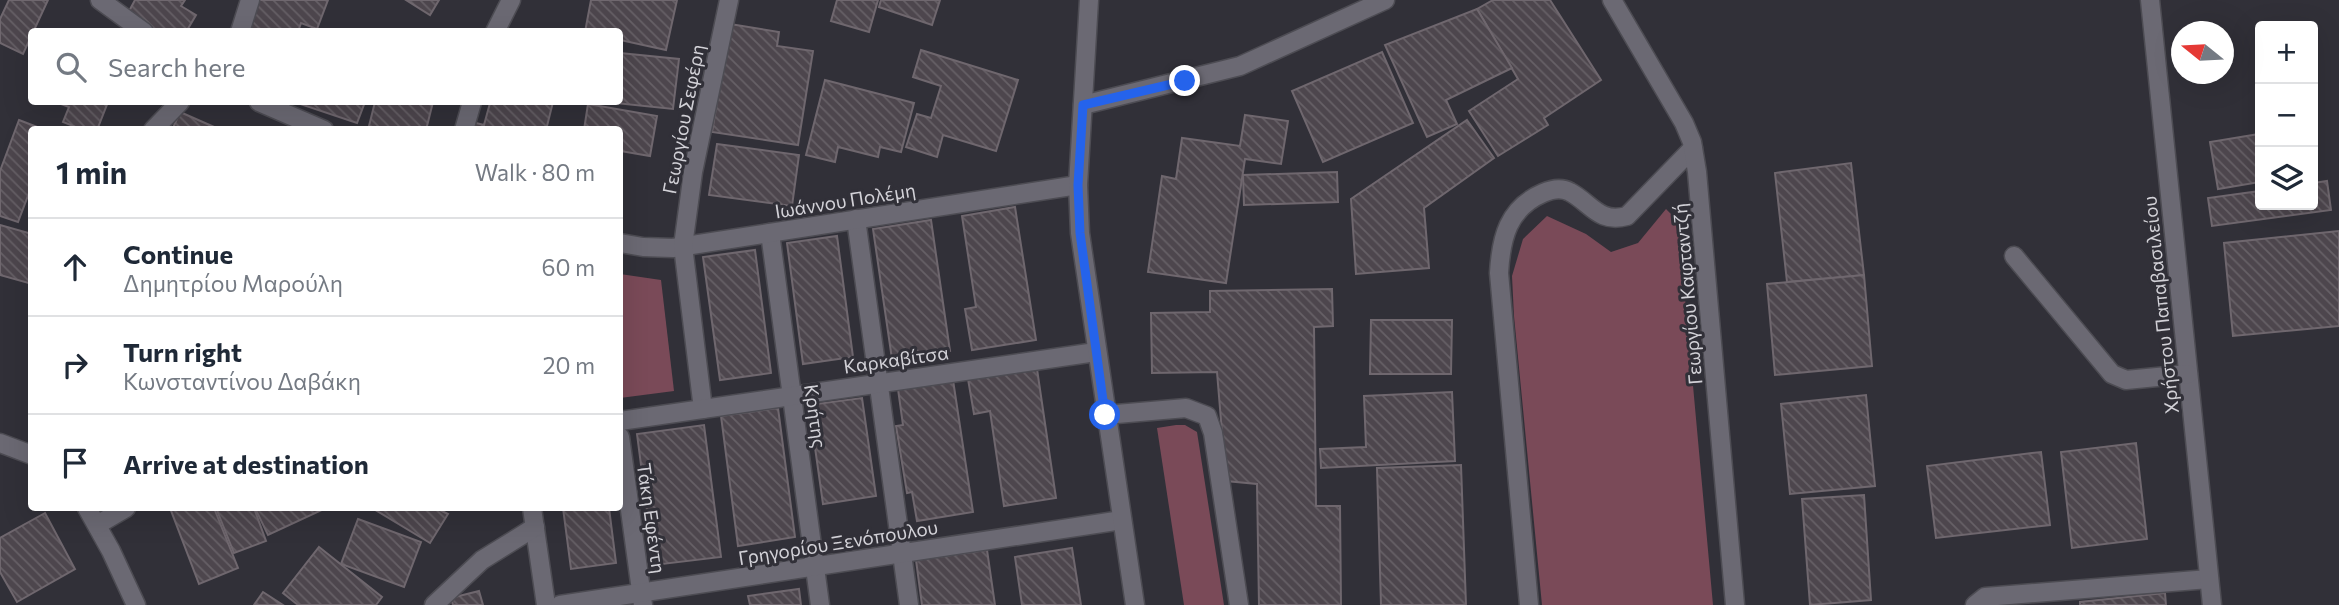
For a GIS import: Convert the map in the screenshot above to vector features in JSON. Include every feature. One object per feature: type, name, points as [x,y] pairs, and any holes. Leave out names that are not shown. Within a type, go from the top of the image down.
[{"type":"street","points":[[100,0],[138,28]]},
{"type":"street","points":[[241,28],[250,0]]},
{"type":"street","points":[[497,28],[511,0]]},
{"type":"street","name":"Γεωργίου Σεφέρη","points":[[683,246],[693,172],[729,0]]},
{"type":"street","points":[[1089,0],[1078,185],[1080,233],[1135,605]]},
{"type":"street","points":[[1083,105],[1240,66],[1385,0]]},
{"type":"street","name":"Γεωργίου Καφταντζή","points":[[1612,0],[1684,123],[1693,148],[1735,605]]},
{"type":"street","name":"Χρήστου Παπαβασιλείου","points":[[2150,0],[2211,605]]},
{"type":"street","points":[[157,126],[177,105]]},
{"type":"street","points":[[266,105],[315,126]]},
{"type":"street","points":[[465,126],[471,105]]},
{"type":"street","points":[[1529,605],[1499,273],[1503,236],[1516,211],[1528,201],[1552,189],[1571,192],[1603,216],[1615,219],[1627,216],[1693,148]]},
{"type":"street","name":"Ιωάννου Πολέμη","points":[[623,243],[664,248],[683,246],[1078,185]]},
{"type":"street","points":[[856,219],[909,605]]},
{"type":"street","name":"Κρήτης","points":[[770,233],[820,605]]},
{"type":"street","points":[[683,246],[703,409]]},
{"type":"street","points":[[2014,256],[2112,373],[2126,380],[2188,374]]},
{"type":"street","name":"Καρκαβίτσα","points":[[623,421],[1096,352]]},
{"type":"street","points":[[1105,415],[1186,408],[1201,412],[1209,419],[1240,605]]},
{"type":"street","points":[[0,443],[28,454]]},
{"type":"street","name":"Τάκη Εφέντη","points":[[623,459],[642,599]]},
{"type":"street","points":[[89,511],[136,605]]},
{"type":"street","points":[[97,525],[121,511]]},
{"type":"street","points":[[532,511],[545,605]]},
{"type":"street","name":"Γρηγορίου Ξενόπουλου","points":[[560,605],[642,599],[815,567],[1122,520]]},
{"type":"street","points":[[434,605],[481,560],[535,527]]},
{"type":"street","points":[[1975,605],[1985,597],[2209,579]]},
{"type":"shaded area","points":[[1666,209],[1678,221],[1713,605],[1542,605],[1514,316],[1512,276],[1523,239],[1547,216],[1586,234],[1611,252],[1638,243]]},
{"type":"shaded area","points":[[623,274],[661,280],[674,391],[623,398]]},
{"type":"shaded area","points":[[1185,425],[1197,432],[1224,605],[1184,605],[1157,428]]},
{"type":"building","points":[[9,0],[48,0],[35,28],[28,28],[28,43],[23,54],[0,43],[0,19]]},
{"type":"building","points":[[135,0],[185,0],[181,6],[196,15],[188,28],[148,28],[127,15]]},
{"type":"building","points":[[259,0],[328,0],[317,28],[301,23],[299,28],[249,28]]},
{"type":"building","points":[[406,0],[439,0],[430,15]]},
{"type":"building","points":[[591,0],[677,0],[666,50],[623,41],[623,28],[586,28]]},
{"type":"building","points":[[837,0],[878,0],[869,32],[831,21]]},
{"type":"building","points":[[881,0],[940,0],[932,25],[879,7]]},
{"type":"building","points":[[1493,0],[1550,0],[1601,80],[1544,118],[1548,125],[1498,156],[1469,111],[1518,79],[1477,9]]},
{"type":"building","points":[[1477,9],[1512,68],[1446,100],[1457,124],[1427,137],[1385,45]]},
{"type":"building","points":[[730,24],[779,32],[777,46],[813,51],[798,145],[712,132]]},
{"type":"building","points":[[921,50],[1018,80],[996,151],[943,135],[937,157],[906,147],[917,114],[931,118],[941,86],[913,77]]},
{"type":"building","points":[[1382,52],[1413,123],[1323,162],[1292,91]]},
{"type":"building","points":[[623,53],[679,59],[673,109],[623,104]]},
{"type":"building","points":[[825,80],[914,103],[901,152],[880,147],[878,157],[838,147],[835,162],[806,155]]},
{"type":"building","points":[[64,105],[107,105],[99,126],[73,126],[63,122],[69,107]]},
{"type":"building","points":[[303,105],[364,105],[357,123]]},
{"type":"building","points":[[374,105],[432,105],[427,126],[369,126]]},
{"type":"building","points":[[489,105],[552,105],[547,126],[467,126],[468,121],[484,125]]},
{"type":"building","points":[[588,105],[657,116],[650,156],[623,152],[623,126],[585,126]]},
{"type":"building","points":[[180,112],[212,126],[174,126]]},
{"type":"building","points":[[1245,115],[1288,121],[1281,164],[1245,159],[1226,283],[1148,272],[1162,176],[1176,179],[1182,138],[1240,146]]},
{"type":"building","points":[[19,120],[35,126],[28,126],[28,196],[18,222],[0,216],[0,171]]},
{"type":"building","points":[[1467,120],[1494,158],[1424,208],[1429,268],[1356,274],[1351,199]]},
{"type":"building","points":[[2255,135],[2255,183],[2218,189],[2210,142]]},
{"type":"building","points":[[717,144],[799,155],[792,206],[709,195]]},
{"type":"building","points":[[1851,163],[1864,275],[1787,282],[1775,173]]},
{"type":"building","points":[[1337,172],[1338,202],[1244,205],[1243,175]]},
{"type":"building","points":[[2327,181],[2331,210],[2212,226],[2208,198],[2255,192],[2255,210],[2318,210],[2318,182]]},
{"type":"building","points":[[1015,207],[1036,340],[972,350],[965,309],[976,307],[962,216]]},
{"type":"building","points":[[931,220],[950,351],[892,359],[873,229]]},
{"type":"building","points":[[0,225],[28,233],[28,283],[0,275]]},
{"type":"building","points":[[2339,231],[2339,326],[2233,336],[2224,243]]},
{"type":"building","points":[[837,236],[853,357],[803,364],[787,243]]},
{"type":"building","points":[[755,250],[771,373],[720,380],[703,257]]},
{"type":"building","points":[[1864,275],[1872,366],[1775,375],[1767,284]]},
{"type":"building","points":[[1332,289],[1333,326],[1314,327],[1316,506],[1340,506],[1341,605],[1259,605],[1257,484],[1226,481],[1217,372],[1152,373],[1151,313],[1210,312],[1210,291]]},
{"type":"building","points":[[1371,320],[1452,320],[1451,374],[1370,374]]},
{"type":"building","points":[[1037,369],[1056,498],[1004,506],[990,411],[974,414],[968,379]]},
{"type":"building","points":[[953,380],[973,512],[917,521],[912,492],[907,493],[896,426],[903,425],[898,389]]},
{"type":"building","points":[[1452,392],[1455,461],[1321,468],[1320,449],[1366,447],[1364,396]]},
{"type":"building","points":[[1866,395],[1875,486],[1790,494],[1781,404]]},
{"type":"building","points":[[862,398],[876,496],[823,504],[809,405]]},
{"type":"building","points":[[778,408],[795,537],[738,546],[721,416]]},
{"type":"building","points":[[704,425],[721,557],[654,565],[637,434]]},
{"type":"building","points":[[2136,443],[2147,539],[2072,548],[2061,452]]},
{"type":"building","points":[[2041,452],[2050,525],[1936,538],[1927,466]]},
{"type":"building","points":[[1461,465],[1466,605],[1381,605],[1377,468]]},
{"type":"building","points":[[1864,495],[1871,600],[1810,605],[1802,499]]},
{"type":"building","points":[[171,511],[215,511],[238,568],[199,584]]},
{"type":"building","points":[[217,511],[255,511],[266,541],[234,553]]},
{"type":"building","points":[[256,511],[320,511],[268,535]]},
{"type":"building","points":[[377,511],[442,511],[448,514],[430,543]]},
{"type":"building","points":[[563,511],[609,511],[616,563],[571,569]]},
{"type":"building","points":[[45,513],[75,569],[17,602],[0,572],[0,538]]},
{"type":"building","points":[[358,519],[421,542],[404,587],[341,564]]},
{"type":"building","points":[[319,547],[382,597],[376,605],[298,605],[283,593]]},
{"type":"building","points":[[1072,548],[1081,605],[1022,605],[1015,557]]},
{"type":"building","points":[[987,550],[995,605],[922,605],[916,560]]},
{"type":"building","points":[[799,589],[801,605],[750,605],[748,596]]},
{"type":"building","points":[[479,591],[483,605],[453,605],[451,598]]},
{"type":"building","points":[[263,592],[283,605],[254,605]]},
{"type":"building","points":[[2165,593],[2166,605],[2080,605],[2080,602]]},
{"type":"route","points":[[1105,415],[1080,233],[1078,185],[1083,105],[1185,81]]}]
